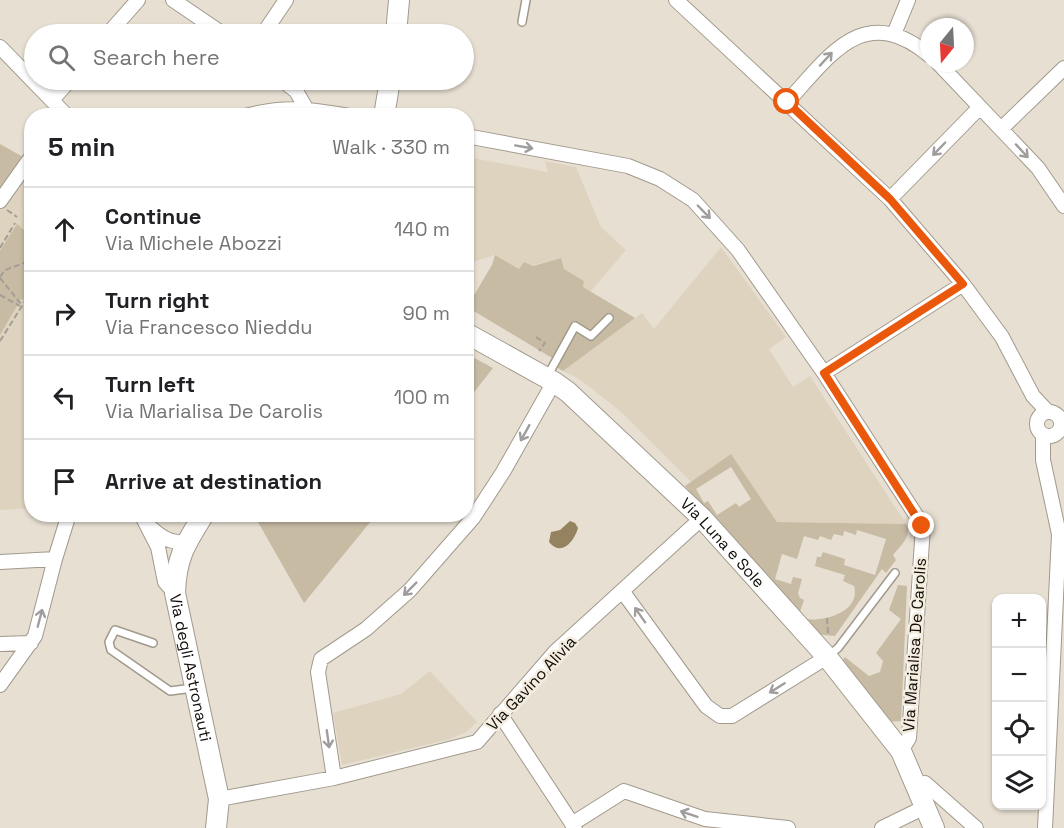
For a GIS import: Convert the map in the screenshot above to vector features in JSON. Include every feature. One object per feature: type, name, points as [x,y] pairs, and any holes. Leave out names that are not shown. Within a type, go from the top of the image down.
[{"type":"street","points":[[117,24],[138,0]]},
{"type":"street","points":[[173,0],[208,24]]},
{"type":"street","points":[[270,24],[286,0]]},
{"type":"street","points":[[397,24],[399,0]]},
{"type":"street","points":[[676,0],[890,199],[963,284],[1002,338],[1043,415],[1038,430],[1057,430]]},
{"type":"street","points":[[894,34],[908,0]]},
{"type":"street","points":[[787,102],[837,47],[853,38],[873,33],[894,34],[920,48]]},
{"type":"street","points":[[0,47],[24,71]]},
{"type":"street","points":[[1001,129],[1064,68]]},
{"type":"street","points":[[947,72],[1038,168],[1064,206]]},
{"type":"street","points":[[42,90],[59,108]]},
{"type":"street","points":[[52,100],[61,90]]},
{"type":"street","points":[[295,90],[306,108]]},
{"type":"street","points":[[385,108],[388,90]]},
{"type":"street","points":[[890,199],[980,107]]},
{"type":"street","points":[[272,108],[306,108]]},
{"type":"street","name":"Via Marialisa De Carolis","points":[[474,137],[628,166],[660,179],[693,200],[738,250],[824,373],[922,526],[909,738],[901,751]]},
{"type":"street","points":[[0,201],[24,167]]},
{"type":"street","points":[[824,373],[963,284]]},
{"type":"street","name":"Via Luna e Sole","points":[[474,337],[568,392],[702,518],[827,657],[901,751],[934,828]]},
{"type":"street","points":[[474,516],[503,472],[550,380]]},
{"type":"street","points":[[1043,415],[1056,415],[1057,430],[1044,453],[1043,460],[1059,534],[1058,683],[1046,828]]},
{"type":"street","name":"Via Gavino Alivia","points":[[219,799],[334,778],[477,742],[555,652],[702,518]]},
{"type":"street","points":[[0,685],[35,636],[67,522]]},
{"type":"street","points":[[145,522],[158,548],[165,582],[175,592]]},
{"type":"street","points":[[146,522],[162,539],[186,543]]},
{"type":"street","name":"Via degli Astronauti","points":[[199,522],[178,562],[175,592],[219,799],[216,828]]},
{"type":"street","points":[[334,778],[318,672],[321,659],[366,629],[410,590],[470,522]]},
{"type":"street","points":[[0,562],[55,559]]},
{"type":"street","points":[[623,592],[706,706],[720,716],[732,716],[827,657]]},
{"type":"street","points":[[0,644],[31,643]]},
{"type":"street","points":[[500,714],[574,826],[624,791],[705,819],[788,828]]},
{"type":"street","points":[[916,786],[925,783],[976,828]]},
{"type":"street","points":[[882,828],[925,807]]},
{"type":"lane","points":[[522,22],[526,0]]},
{"type":"lane","points":[[550,380],[575,326],[591,336],[609,318]]},
{"type":"lane","points":[[827,657],[838,648],[896,573]]},
{"type":"lane","points":[[153,643],[115,630],[109,642],[111,650],[170,692],[196,687]]},
{"type":"path","points":[[0,248],[15,223]]},
{"type":"path","points":[[20,305],[0,277],[5,270],[24,263]]},
{"type":"path","points":[[0,295],[20,305]]},
{"type":"path","points":[[0,341],[24,300]]},
{"type":"path","points":[[536,337],[545,343],[540,351]]},
{"type":"path","points":[[827,618],[828,635]]},
{"type":"shaded area","points":[[0,144],[23,157],[0,193]]},
{"type":"shaded area","points":[[24,155],[24,508],[0,510],[0,193]]},
{"type":"shaded area","points":[[474,158],[548,172],[545,161],[576,167],[601,227],[626,250],[590,292],[583,287],[584,281],[564,269],[560,258],[519,269],[495,255],[474,261]]},
{"type":"shaded area","points":[[17,224],[24,230],[24,298],[21,299],[0,335],[0,251]]},
{"type":"shaded area","points":[[721,247],[786,337],[769,349],[793,387],[810,376],[906,524],[777,522],[731,454],[691,482],[620,411],[578,378],[563,371],[642,313],[654,329]]},
{"type":"shaded area","points":[[495,255],[519,269],[524,262],[533,266],[561,258],[564,269],[584,281],[583,287],[635,318],[563,371],[550,363],[552,358],[474,311],[474,295],[492,265]]},
{"type":"shaded area","points":[[474,358],[493,368],[474,392]]},
{"type":"shaded area","points":[[731,454],[777,522],[906,524],[908,533],[905,541],[893,555],[896,560],[886,573],[882,569],[835,636],[815,634],[685,486]],"holes":[[[731,467],[751,499],[739,507],[736,503],[717,515],[708,501],[704,503],[696,489]],[[857,530],[886,539],[875,575],[844,565],[845,559],[823,552],[821,557],[817,557],[815,566],[845,575],[843,581],[854,586],[855,595],[852,602],[840,613],[822,619],[806,619],[800,612],[804,600],[798,593],[802,579],[793,577],[791,584],[775,579],[782,554],[797,559],[804,536],[818,540],[820,536],[831,540],[834,534],[843,536],[844,531],[856,535]]]},
{"type":"shaded area","points":[[570,521],[578,528],[570,543],[558,548],[549,542],[551,532],[560,530]]},
{"type":"shaded area","points":[[258,522],[370,522],[304,603]]},
{"type":"shaded area","points":[[898,585],[907,586],[901,721],[885,722],[842,661],[845,657],[869,676],[880,672],[883,661],[876,653],[901,619],[889,610]]},
{"type":"shaded area","points":[[430,671],[477,722],[466,732],[450,739],[342,765],[333,713],[401,694]]},
{"type":"route","points":[[787,102],[890,199],[963,284],[824,373],[922,526]]}]
